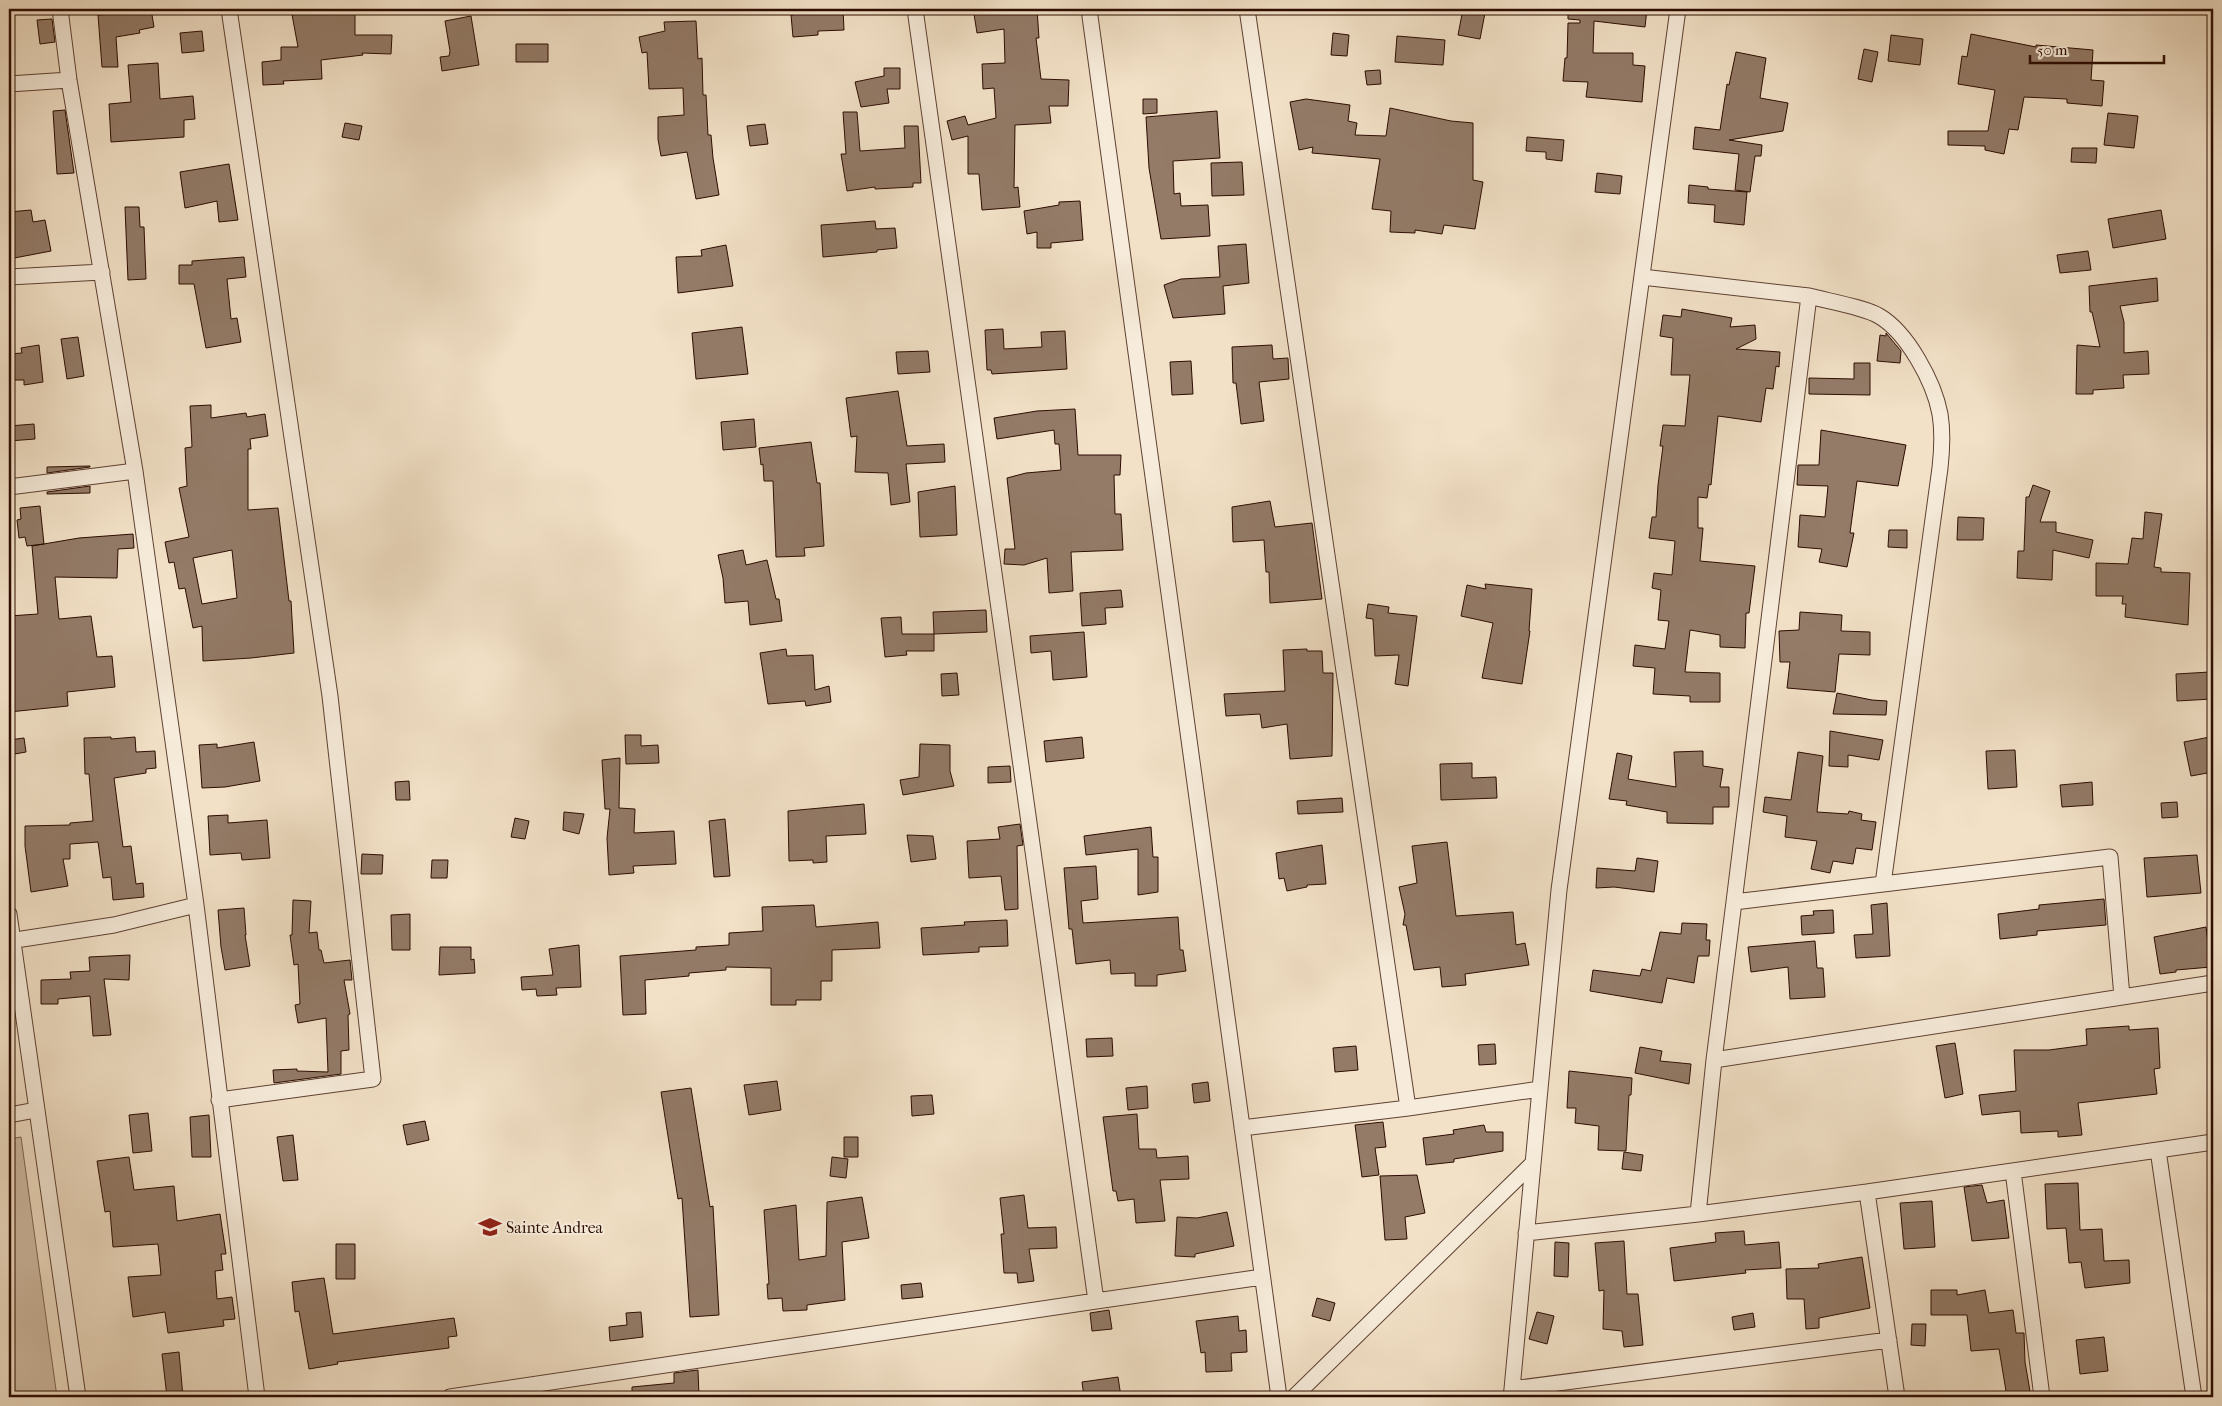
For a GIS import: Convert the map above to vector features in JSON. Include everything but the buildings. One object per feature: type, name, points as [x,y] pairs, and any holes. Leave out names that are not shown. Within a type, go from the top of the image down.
[{"type":"street","points":[[60,9],[69,80],[135,472],[196,905],[257,1397]]},
{"type":"street","points":[[219,1100],[373,1079],[330,696],[229,9]]},
{"type":"street","points":[[915,9],[1096,1301]]},
{"type":"street","points":[[1089,9],[1279,1397]]},
{"type":"street","points":[[1247,9],[1408,1108]]},
{"type":"street","points":[[1678,9],[1559,890],[1512,1393],[1889,1340]]},
{"type":"street","points":[[9,84],[69,80]]},
{"type":"street","points":[[9,277],[102,272]]},
{"type":"street","points":[[1642,277],[1809,296],[1878,315],[1897,328],[1929,378],[1940,413],[1942,439],[1940,468],[1883,884]]},
{"type":"street","points":[[1698,1214],[1714,1060],[1809,296]]},
{"type":"street","points":[[9,487],[135,472]]},
{"type":"street","points":[[1734,902],[2110,857],[2122,998]]},
{"type":"street","points":[[10,940],[114,925],[196,905]]},
{"type":"street","points":[[9,914],[10,940],[78,1397]]},
{"type":"street","points":[[1714,1060],[2213,983]]},
{"type":"street","points":[[1242,1128],[1408,1108],[1540,1089]]},
{"type":"street","points":[[9,1115],[36,1110]]},
{"type":"street","points":[[1526,1233],[1698,1214],[1867,1192],[2213,1142]]},
{"type":"street","points":[[2158,1150],[2194,1397]]},
{"type":"street","points":[[1294,1397],[1532,1164]]},
{"type":"street","points":[[2013,1171],[2042,1397]]},
{"type":"street","points":[[1867,1192],[1897,1397]]},
{"type":"street","points":[[450,1397],[1262,1277]]},
{"type":"shaded area","points":[[21,1137],[57,1397],[9,1397],[9,1139]]},
{"type":"place","name":"Sainte Andrea","points":[[490,1227]]}]
